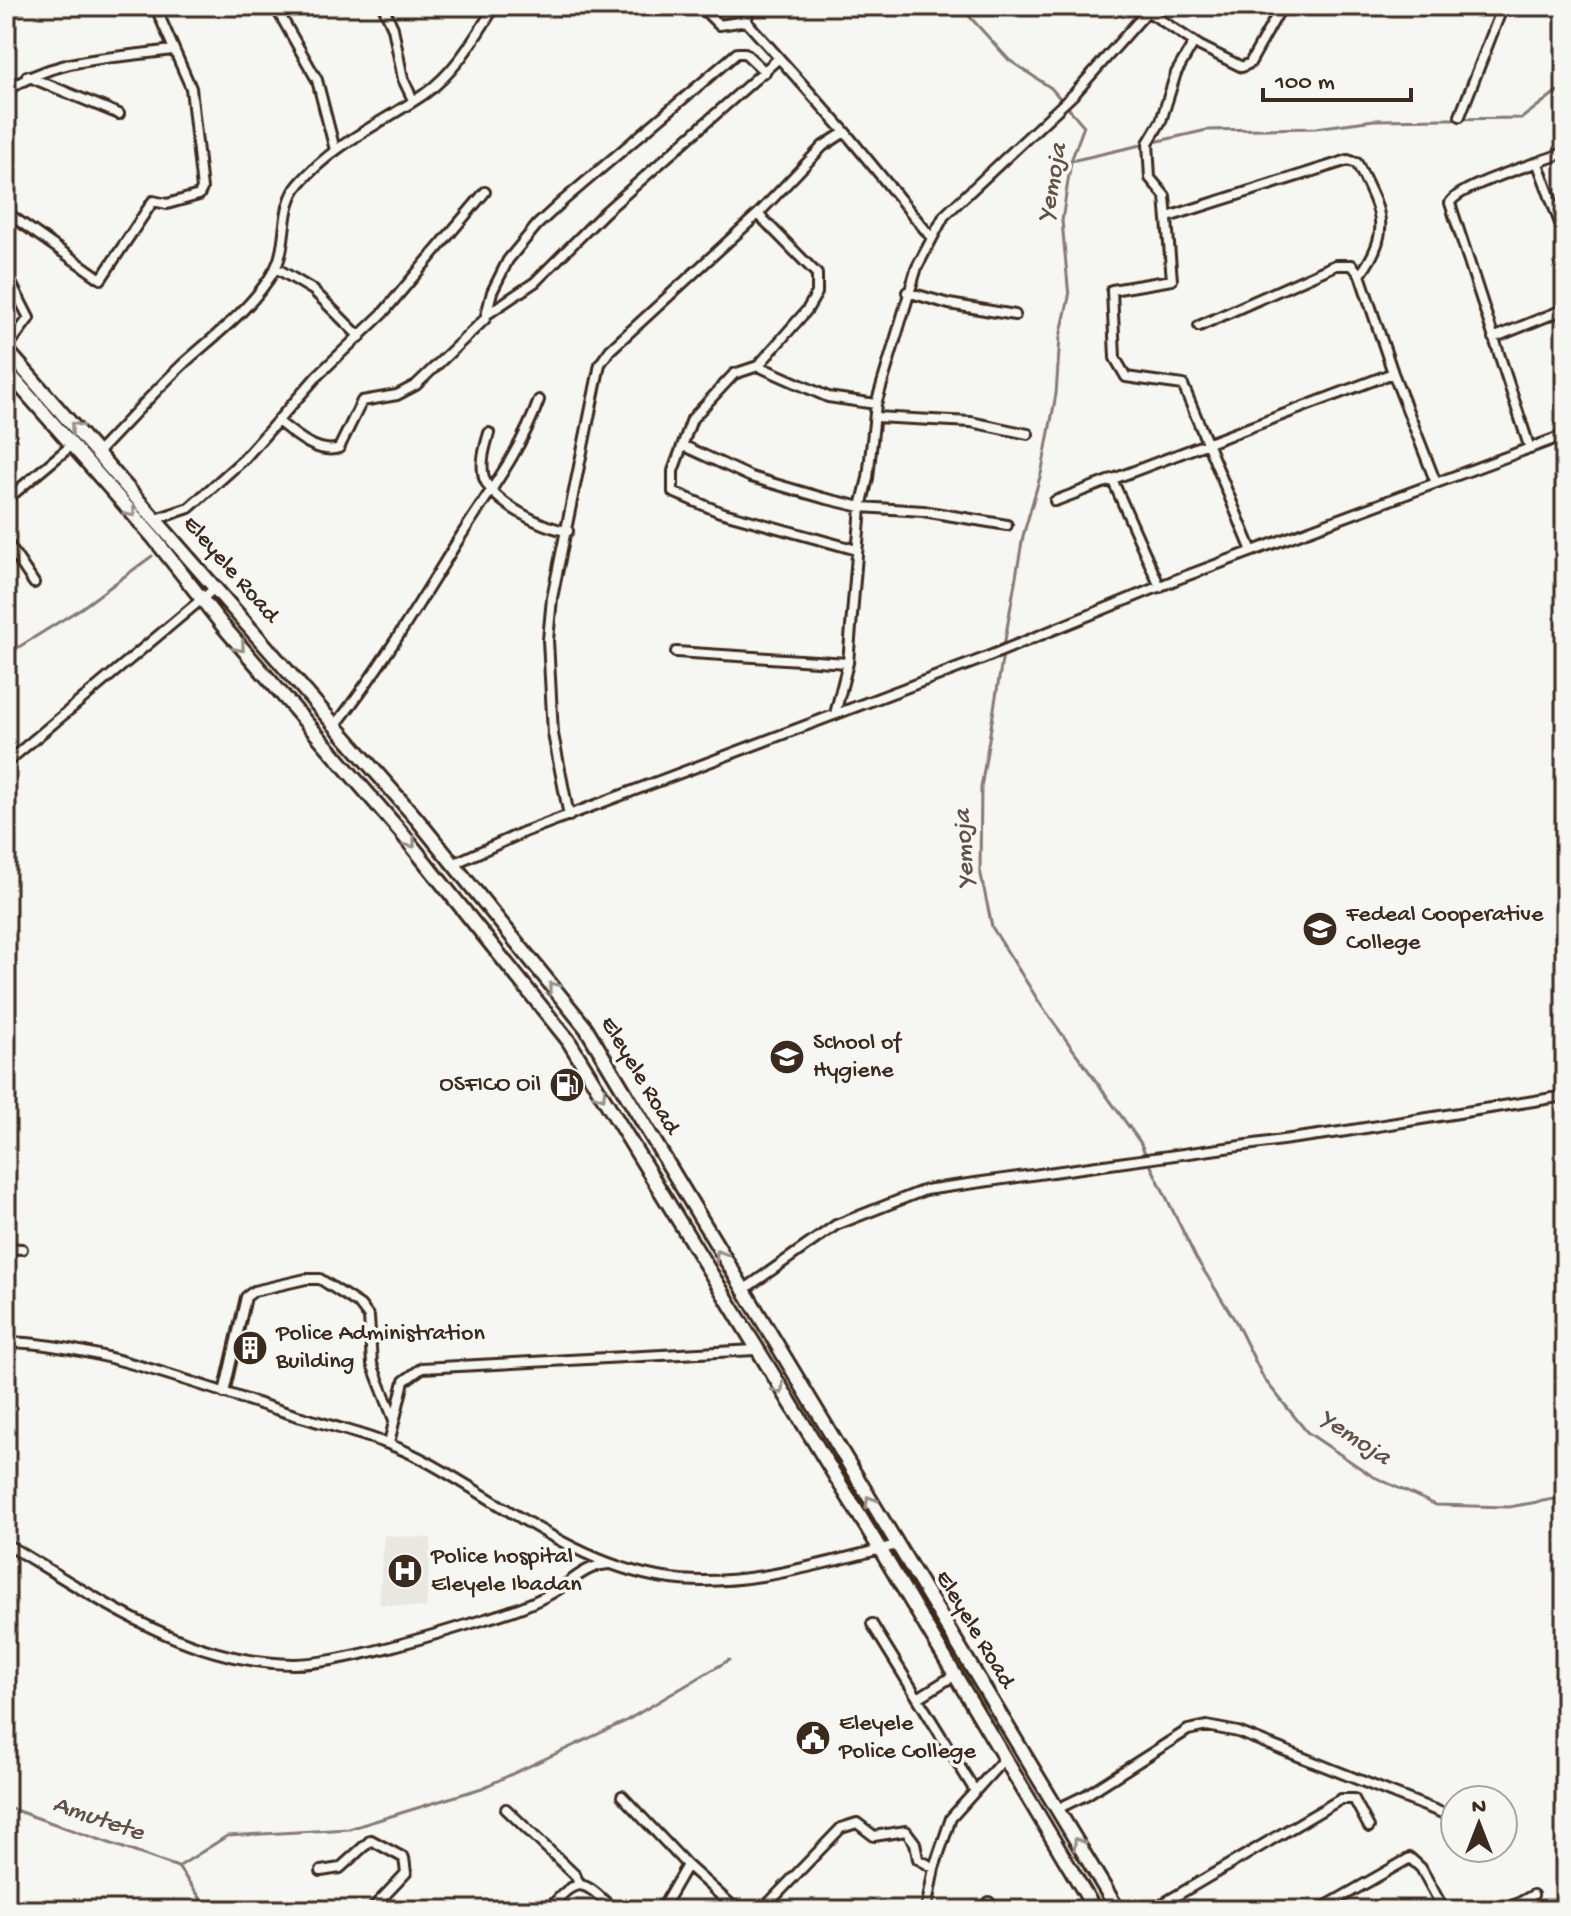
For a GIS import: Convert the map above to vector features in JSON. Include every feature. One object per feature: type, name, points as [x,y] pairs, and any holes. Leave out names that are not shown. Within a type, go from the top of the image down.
[{"type":"main road","name":"Eleyele Road","points":[[6,349],[453,864],[586,1028],[1118,1910]]},
{"type":"main road","name":"Eleyele Road","points":[[6,370],[153,537],[223,626],[400,831],[568,1040],[755,1350],[880,1549],[1095,1910]]},
{"type":"main road","points":[[568,1040],[586,1028]]},
{"type":"street","points":[[6,8],[21,6]]},
{"type":"street","points":[[6,212],[101,279],[153,201],[167,204],[199,195],[202,189],[191,88],[155,6]]},
{"type":"street","points":[[275,6],[317,80],[335,150]]},
{"type":"street","points":[[383,6],[393,28],[403,79],[413,100]]},
{"type":"street","points":[[98,452],[168,379],[230,322],[276,268],[293,192],[335,150],[445,77],[495,6]]},
{"type":"street","points":[[700,6],[719,25],[746,21]]},
{"type":"street","points":[[746,21],[751,6]]},
{"type":"street","points":[[835,714],[848,663],[861,507],[868,478],[876,404],[907,292],[931,237],[944,216],[1075,93],[1150,8],[1194,42],[1246,66],[1282,6]]},
{"type":"street","points":[[1460,116],[1503,6]]},
{"type":"street","points":[[746,21],[845,132],[931,237]]},
{"type":"street","points":[[1194,42],[1176,73],[1161,121],[1148,147],[1150,178],[1165,196],[1172,280],[1112,290],[1115,358],[1126,377],[1183,385],[1210,442],[1252,551]]},
{"type":"street","points":[[6,91],[27,76],[97,57],[172,50]]},
{"type":"street","points":[[489,313],[492,292],[508,260],[537,225],[564,200],[737,53],[745,53],[765,72]]},
{"type":"street","points":[[279,422],[296,436],[321,448],[339,448],[362,401],[397,395],[416,385],[489,313],[535,282],[605,212],[779,58]]},
{"type":"street","points":[[27,76],[119,114]]},
{"type":"street","points":[[569,816],[553,734],[548,640],[552,598],[600,364],[610,350],[758,214],[823,146],[845,132]]},
{"type":"street","points":[[1530,449],[1450,203],[1458,194],[1565,152]]},
{"type":"street","points":[[1168,217],[1348,160],[1357,163],[1381,227],[1377,252],[1360,275]]},
{"type":"street","points":[[1538,164],[1565,237]]},
{"type":"street","points":[[160,523],[189,508],[279,422],[318,375],[360,337],[485,192]]},
{"type":"street","points":[[758,214],[817,274],[819,282],[807,310],[758,366],[734,374],[708,398],[692,419],[673,471],[673,492],[720,512],[857,550]]},
{"type":"street","points":[[1199,326],[1347,262],[1360,275],[1393,373],[1436,483]]},
{"type":"street","points":[[276,268],[313,290],[360,337]]},
{"type":"street","points":[[6,273],[29,318],[6,349]]},
{"type":"street","points":[[907,292],[949,304],[1015,315]]},
{"type":"street","points":[[1493,338],[1565,309]]},
{"type":"street","points":[[758,366],[828,397],[876,404]]},
{"type":"street","points":[[1055,501],[1393,373]]},
{"type":"street","points":[[335,726],[387,656],[525,438],[539,400]]},
{"type":"street","points":[[875,417],[971,422],[1028,434]]},
{"type":"street","points":[[489,433],[483,466],[492,489],[531,521],[568,531]]},
{"type":"street","points":[[453,864],[1252,551],[1565,435]]},
{"type":"street","points":[[6,500],[72,445]]},
{"type":"street","points":[[684,446],[751,477],[861,507],[923,511],[1007,525]]},
{"type":"street","points":[[1112,479],[1160,587]]},
{"type":"street","points":[[6,541],[34,583]]},
{"type":"street","points":[[6,763],[215,588]]},
{"type":"street","points":[[676,652],[848,663]]},
{"type":"street","points":[[742,1291],[836,1225],[904,1197],[945,1186],[1565,1096]]},
{"type":"street","points":[[6,1248],[22,1249]]},
{"type":"street","points":[[224,1393],[246,1297],[254,1291],[306,1279],[320,1279],[360,1305],[369,1317],[372,1364],[394,1421]]},
{"type":"street","points":[[6,1342],[65,1350],[224,1393],[389,1443],[450,1474],[559,1539],[615,1564],[659,1578],[697,1582],[747,1577],[897,1545]]},
{"type":"street","points":[[389,1443],[404,1381],[422,1368],[755,1350]]},
{"type":"street","points":[[6,1544],[170,1639],[233,1657],[296,1664],[400,1643],[514,1611],[557,1590],[587,1569],[615,1564]]},
{"type":"street","points":[[872,1624],[975,1791]]},
{"type":"street","points":[[918,1698],[953,1676]]},
{"type":"street","points":[[1057,1809],[1086,1795],[1188,1730],[1207,1726],[1274,1745],[1439,1812]]},
{"type":"street","points":[[926,1910],[934,1868],[951,1818],[1004,1759]]},
{"type":"street","points":[[622,1796],[687,1865],[737,1910]]},
{"type":"street","points":[[1154,1909],[1341,1799],[1354,1799],[1369,1827]]},
{"type":"street","points":[[506,1809],[575,1875],[579,1883]]},
{"type":"street","points":[[762,1910],[841,1828],[857,1823],[874,1836],[906,1831],[915,1843],[918,1859],[934,1868]]},
{"type":"street","points":[[321,1871],[340,1868],[371,1840],[404,1858],[406,1873],[371,1910]]},
{"type":"street","points":[[1319,1910],[1410,1858],[1421,1868],[1444,1910]]},
{"type":"street","points":[[661,1910],[687,1865]]},
{"type":"street","points":[[548,1910],[569,1886],[579,1883],[591,1887],[614,1910]]},
{"type":"street","points":[[1506,1910],[1533,1895]]},
{"type":"shaded area","name":"Police hospital Eleyele Ibadan","points":[[384,1535],[431,1538],[426,1608],[379,1604]]},
{"type":"waterway","name":"Yemoja","points":[[960,6],[1009,60],[1051,88],[1084,126],[1071,161],[1062,221],[1069,297],[1060,337],[1056,394],[1042,470],[1023,536],[1004,646]]},
{"type":"waterway","points":[[1071,161],[1207,130],[1316,128],[1374,120],[1522,118],[1556,92],[1565,89]]},
{"type":"waterway","points":[[6,655],[83,607],[152,556]]},
{"type":"waterway","name":"Yemoja","points":[[1003,654],[981,788],[980,870],[992,927],[1041,1005],[1140,1142],[1146,1155]]},
{"type":"waterway","name":"Yemoja","points":[[1149,1162],[1196,1258],[1236,1322],[1264,1379],[1307,1432],[1372,1476],[1436,1505],[1509,1507],[1565,1497]]},
{"type":"waterway","points":[[178,1867],[227,1836],[349,1829],[482,1788],[624,1722],[729,1660]]},
{"type":"waterway","name":"Amutete","points":[[6,1807],[178,1867]]},
{"type":"waterway","points":[[178,1867],[209,1910]]},
{"type":"place","name":"Fedeal Cooperative College","points":[[1320,929]]},
{"type":"place","name":"School of Hygiene","points":[[787,1057]]},
{"type":"place","name":"OSFICO Oil","points":[[567,1085]]},
{"type":"place","name":"Police Administration Building","points":[[250,1348]]},
{"type":"place","name":"Police hospital Eleyele Ibadan","points":[[405,1571]]},
{"type":"place","name":"Eleyele Police College","points":[[813,1738]]}]
